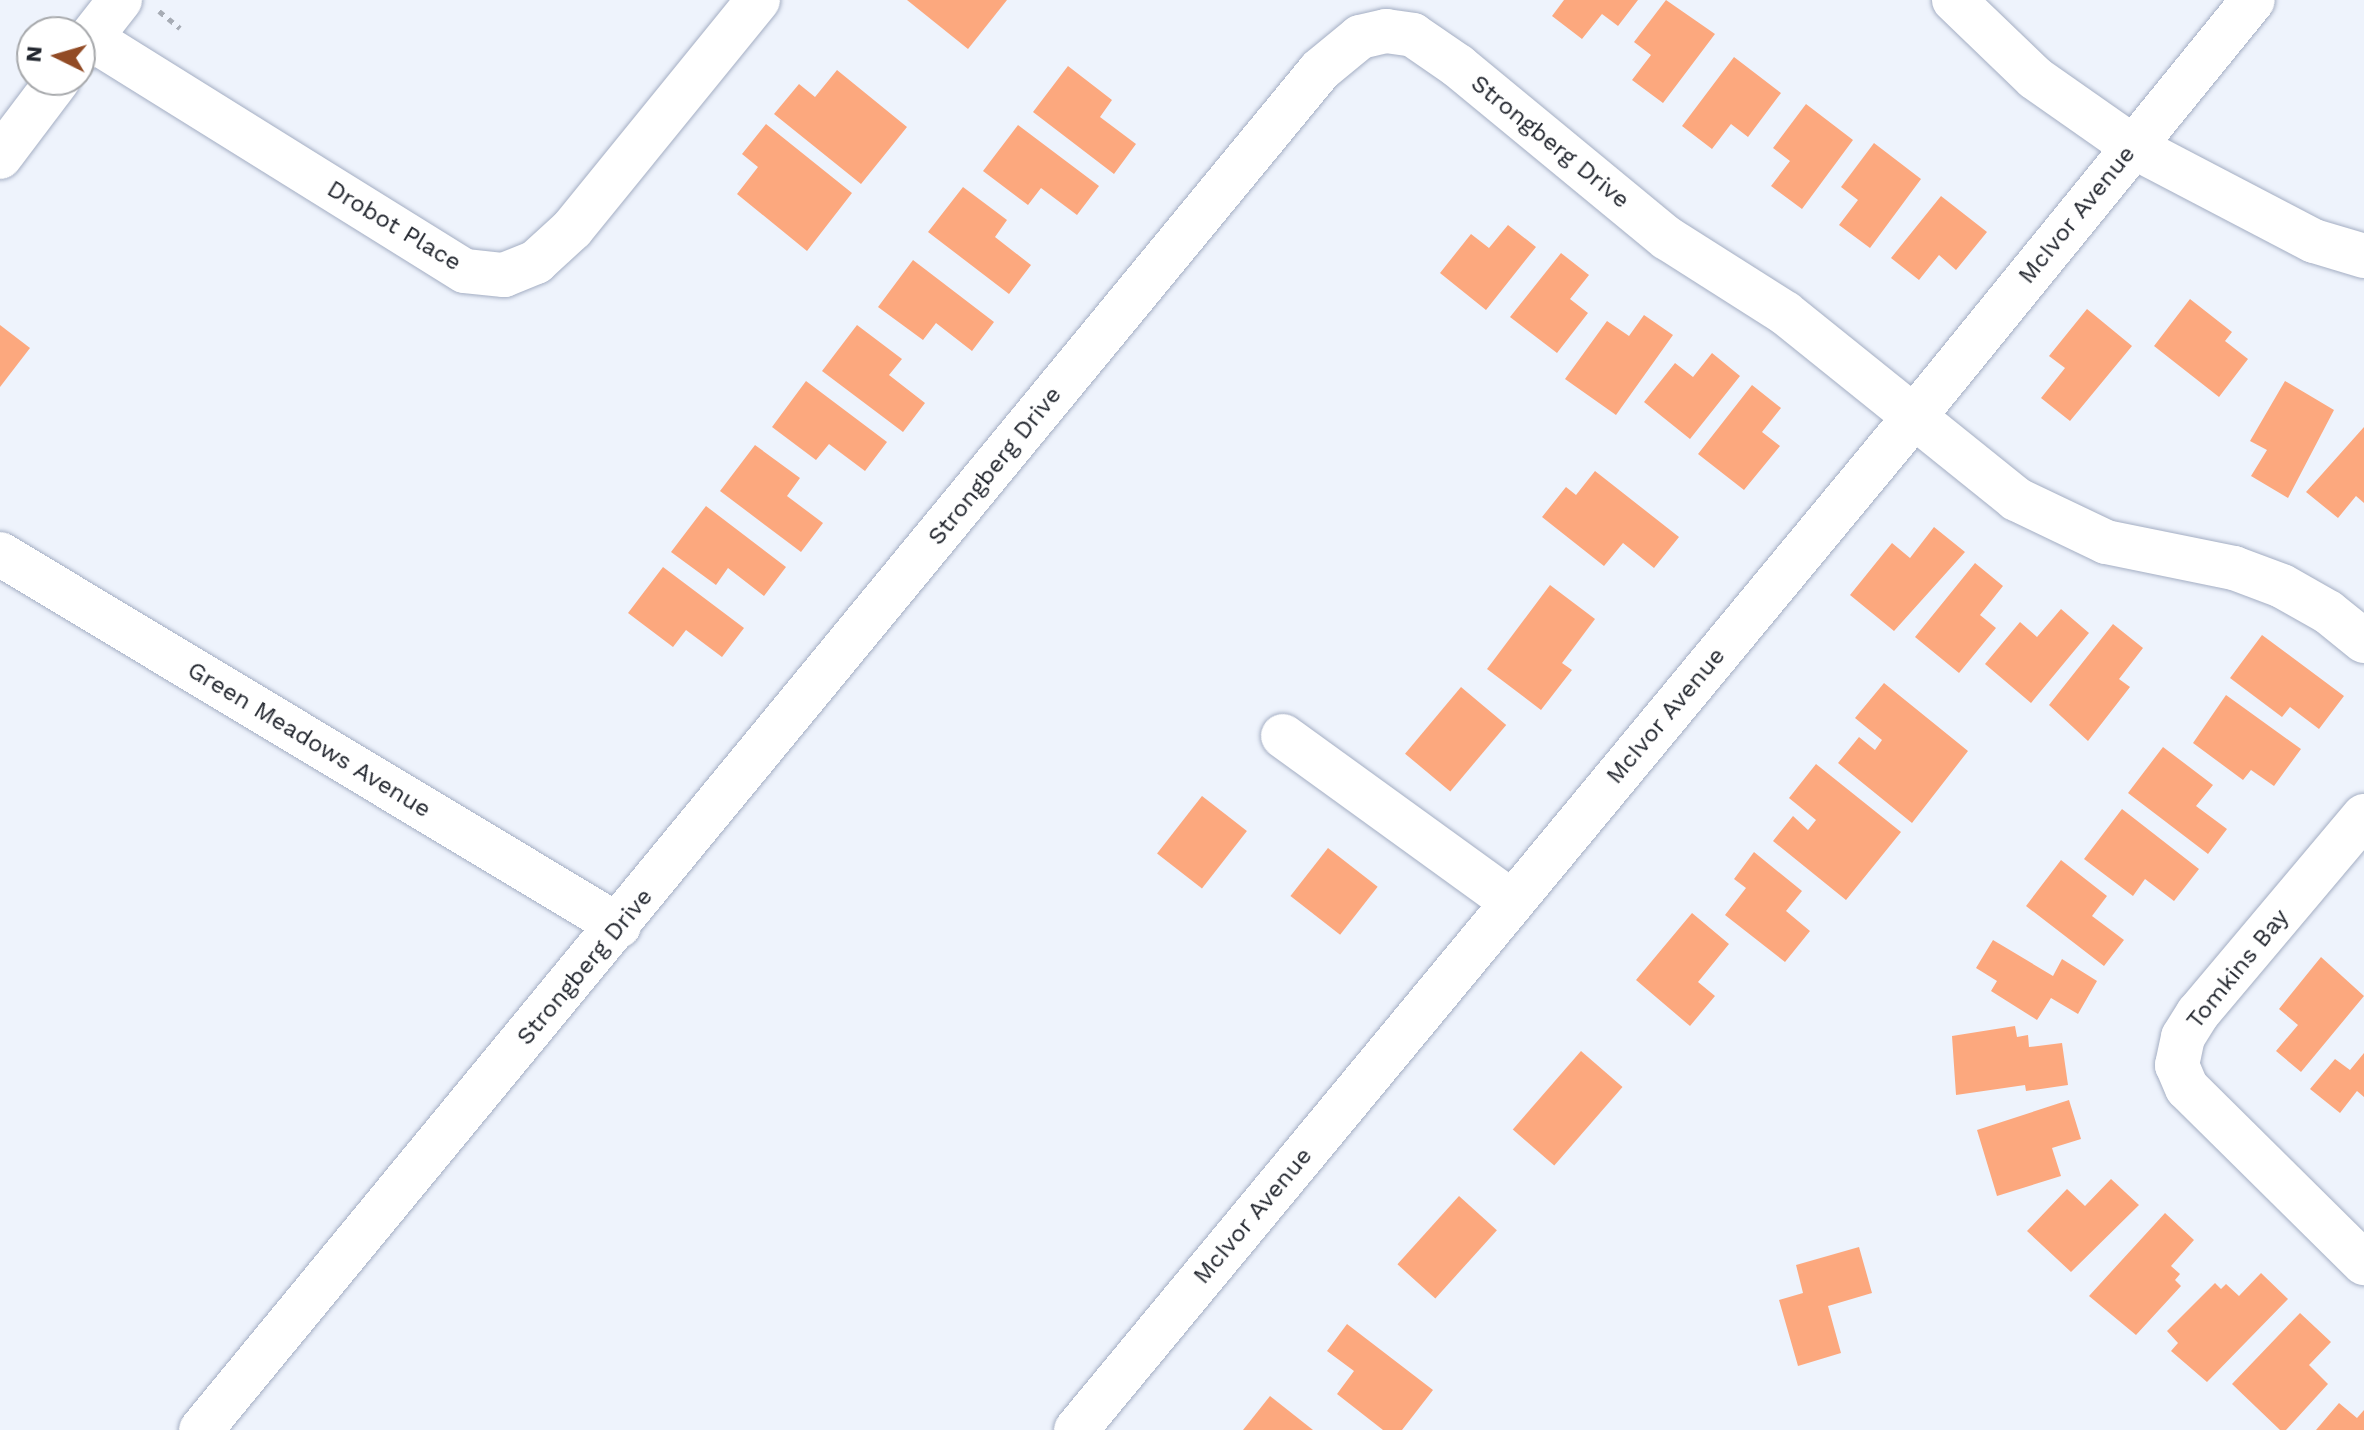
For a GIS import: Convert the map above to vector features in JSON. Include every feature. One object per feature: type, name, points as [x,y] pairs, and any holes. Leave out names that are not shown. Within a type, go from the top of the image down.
[{"type":"street","name":"Drobot Place","points":[[96,52],[465,271],[504,275],[536,262],[572,229],[758,0]]},
{"type":"street","points":[[1954,0],[2035,78],[2132,146],[2314,241],[2364,256]]},
{"type":"street","name":"McIvor Avenue","points":[[1076,1430],[1914,417],[2253,0]]},
{"type":"street","points":[[96,34],[126,4]]},
{"type":"street","name":"Strongberg Drive","points":[[201,1430],[619,926],[1320,70],[1360,37],[1386,31],[1413,35],[1458,66],[1667,238],[1785,313],[2027,504],[2106,542],[2234,568],[2282,586],[2328,612],[2364,641]]},
{"type":"street","points":[[0,157],[46,96]]},
{"type":"street","name":"Green Meadows Avenue","points":[[0,554],[619,926]]},
{"type":"street","points":[[1283,736],[1512,902]]},
{"type":"street","name":"Tomkins Bay","points":[[2364,816],[2198,1013],[2183,1037],[2177,1065],[2187,1088],[2364,1263]]},
{"type":"path","points":[[126,4],[180,28]]},
{"type":"building","points":[[907,0],[1007,0],[968,49]]},
{"type":"building","points":[[1564,0],[1638,0],[1618,26],[1602,14],[1582,39],[1552,16]]},
{"type":"building","points":[[1666,0],[1715,34],[1663,103],[1632,80],[1651,55],[1634,42]]},
{"type":"building","points":[[1734,57],[1781,93],[1748,137],[1731,124],[1712,149],[1682,126]]},
{"type":"building","points":[[1068,66],[1112,100],[1100,117],[1136,144],[1114,174],[1033,112]]},
{"type":"building","points":[[837,70],[907,127],[861,184],[774,114],[799,84],[815,97]]},
{"type":"building","points":[[1806,104],[1853,140],[1802,209],[1771,186],[1790,161],[1773,148]]},
{"type":"building","points":[[766,124],[852,193],[807,251],[737,194],[758,167],[742,154]]},
{"type":"building","points":[[1018,125],[1099,186],[1077,215],[1041,188],[1028,205],[983,171]]},
{"type":"building","points":[[1874,143],[1921,179],[1870,248],[1839,225],[1858,200],[1841,187]]},
{"type":"building","points":[[963,187],[1007,220],[995,237],[1031,265],[1009,294],[928,232]]},
{"type":"building","points":[[1941,196],[1987,232],[1956,270],[1939,255],[1919,280],[1891,258]]},
{"type":"building","points":[[1508,225],[1536,247],[1486,310],[1440,273],[1471,234],[1489,248]]},
{"type":"building","points":[[1561,253],[1589,275],[1570,299],[1588,313],[1557,353],[1510,317]]},
{"type":"building","points":[[913,260],[994,322],[972,351],[936,323],[923,340],[878,307]]},
{"type":"building","points":[[2190,299],[2232,332],[2225,341],[2248,359],[2219,397],[2154,346]]},
{"type":"building","points":[[2087,309],[2132,346],[2070,421],[2041,398],[2065,368],[2049,356]]},
{"type":"building","points":[[1644,315],[1673,335],[1616,415],[1565,379],[1607,321],[1629,336]]},
{"type":"building","points":[[0,325],[30,348],[0,387]]},
{"type":"building","points":[[857,325],[902,359],[889,375],[925,403],[903,432],[822,371]]},
{"type":"building","points":[[1712,353],[1740,376],[1690,439],[1644,402],[1675,363],[1693,377]]},
{"type":"building","points":[[806,381],[887,442],[865,471],[829,444],[816,460],[772,427]]},
{"type":"building","points":[[2285,381],[2334,410],[2288,498],[2251,476],[2267,450],[2250,441]]},
{"type":"building","points":[[1752,385],[1781,408],[1762,432],[1780,446],[1744,490],[1698,454]]},
{"type":"building","points":[[2364,427],[2364,503],[2356,496],[2338,518],[2306,492]]},
{"type":"building","points":[[755,445],[800,478],[787,496],[823,523],[801,552],[720,491]]},
{"type":"building","points":[[1595,471],[1679,537],[1654,568],[1623,543],[1604,566],[1542,517],[1566,487],[1576,495]]},
{"type":"building","points":[[706,506],[786,567],[764,596],[728,568],[716,585],[671,552]]},
{"type":"building","points":[[1934,527],[1965,552],[1894,631],[1850,595],[1892,543],[1910,558]]},
{"type":"building","points":[[1975,563],[2003,586],[1980,615],[1996,628],[1959,673],[1915,637]]},
{"type":"building","points":[[663,567],[744,628],[722,657],[686,630],[673,647],[628,613]]},
{"type":"building","points":[[1550,585],[1595,619],[1562,663],[1572,670],[1541,710],[1487,669]]},
{"type":"building","points":[[2061,609],[2089,633],[2031,703],[1985,664],[2020,622],[2037,637]]},
{"type":"building","points":[[2113,624],[2143,648],[2119,679],[2130,687],[2088,741],[2049,705]]},
{"type":"building","points":[[2262,635],[2344,696],[2319,729],[2290,707],[2282,717],[2230,678]]},
{"type":"building","points":[[1884,683],[1968,751],[1912,823],[1838,763],[1859,737],[1875,750],[1882,740],[1855,718]]},
{"type":"building","points":[[1461,687],[1506,725],[1450,792],[1405,754]]},
{"type":"building","points":[[2226,695],[2301,749],[2274,786],[2251,770],[2243,780],[2193,743]]},
{"type":"building","points":[[2163,747],[2213,785],[2196,806],[2227,829],[2208,854],[2128,793]]},
{"type":"building","points":[[1816,764],[1901,832],[1846,900],[1773,841],[1793,816],[1808,830],[1816,820],[1789,798]]},
{"type":"building","points":[[1202,796],[1247,831],[1202,889],[1157,854]]},
{"type":"building","points":[[2122,809],[2199,869],[2174,901],[2145,879],[2133,896],[2084,859]]},
{"type":"building","points":[[1328,848],[1378,887],[1340,935],[1290,896]]},
{"type":"building","points":[[1754,852],[1802,891],[1786,911],[1810,931],[1785,962],[1725,915],[1746,888],[1734,879]]},
{"type":"building","points":[[2061,860],[2107,896],[2092,916],[2124,940],[2104,966],[2026,906]]},
{"type":"building","points":[[1692,913],[1729,944],[1698,982],[1715,996],[1690,1026],[1636,980]]},
{"type":"building","points":[[1993,940],[2053,976],[2062,959],[2097,981],[2078,1014],[2051,998],[2037,1020],[1991,991],[1997,981],[1976,968]]},
{"type":"building","points":[[2321,957],[2364,996],[2301,1072],[2276,1051],[2298,1025],[2279,1009]]},
{"type":"building","points":[[2015,1026],[2017,1037],[2028,1035],[2029,1047],[2062,1043],[2068,1085],[2026,1091],[2025,1085],[1956,1095],[1952,1036]]},
{"type":"building","points":[[1581,1051],[1623,1087],[1554,1166],[1513,1129]]},
{"type":"building","points":[[2364,1053],[2364,1097],[2357,1091],[2340,1113],[2310,1089],[2335,1059],[2350,1070]]},
{"type":"building","points":[[2069,1100],[2081,1139],[2052,1148],[2061,1176],[1997,1196],[1977,1130]]},
{"type":"building","points":[[2111,1179],[2139,1205],[2071,1272],[2027,1231],[2067,1189],[2085,1206]]},
{"type":"building","points":[[1459,1196],[1497,1230],[1435,1298],[1397,1264]]},
{"type":"building","points":[[2165,1213],[2194,1240],[2171,1266],[2180,1274],[2175,1280],[2181,1286],[2136,1335],[2089,1296]]},
{"type":"building","points":[[1859,1247],[1872,1293],[1828,1306],[1841,1353],[1798,1366],[1779,1300],[1803,1293],[1796,1265]]},
{"type":"building","points":[[2261,1273],[2288,1299],[2207,1382],[2171,1351],[2178,1343],[2167,1331],[2215,1283],[2221,1289],[2226,1284],[2239,1296]]},
{"type":"building","points":[[2300,1313],[2331,1342],[2309,1365],[2328,1384],[2286,1430],[2280,1430],[2232,1384]]},
{"type":"building","points":[[1347,1324],[1433,1390],[1402,1430],[1383,1430],[1337,1394],[1354,1371],[1327,1351]]},
{"type":"building","points":[[1270,1396],[1313,1430],[1243,1430]]},
{"type":"building","points":[[2339,1403],[2357,1418],[2364,1410],[2364,1430],[2316,1430]]}]
